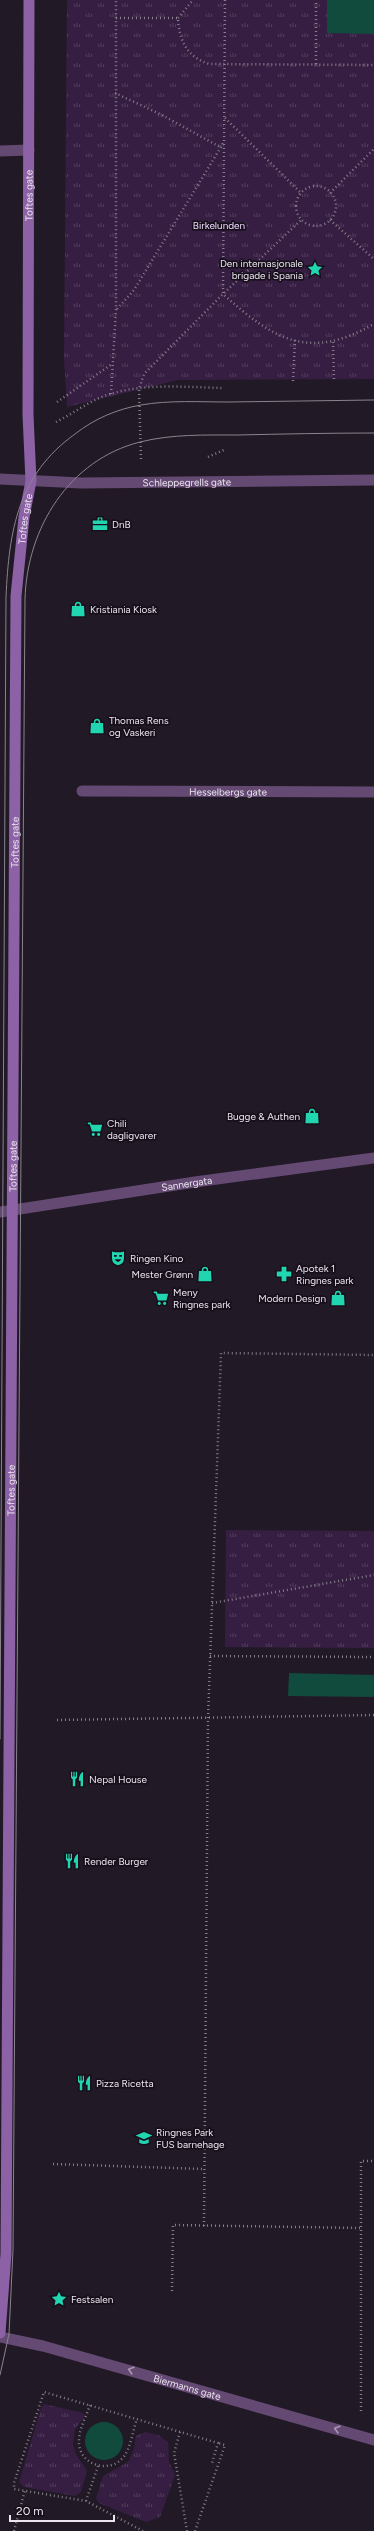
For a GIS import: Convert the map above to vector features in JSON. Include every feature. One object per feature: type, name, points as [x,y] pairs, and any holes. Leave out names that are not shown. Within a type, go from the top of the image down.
[{"type":"main road","name":"Toftes gate","points":[[0,2333],[5,2269],[4,1729],[12,1211],[16,596],[24,517],[31,481],[28,416],[29,0]]},
{"type":"street","points":[[0,150],[29,150]]},
{"type":"street","name":"Schleppegrells gate","points":[[0,479],[97,483],[374,480]]},
{"type":"street","name":"Hesselbergs gate","points":[[82,791],[374,792]]},
{"type":"street","name":"Sannergata","points":[[0,1212],[66,1200],[374,1158]]},
{"type":"street","name":"Biermanns gate","points":[[0,2337],[43,2346],[374,2440]]},
{"type":"path","points":[[111,394],[116,309],[116,0]]},
{"type":"path","points":[[193,0],[178,18],[180,36],[191,54],[199,61],[224,65],[374,65]]},
{"type":"path","points":[[223,294],[225,0]]},
{"type":"path","points":[[316,0],[316,64]]},
{"type":"path","points":[[116,18],[178,18]]},
{"type":"path","points":[[115,93],[162,115],[220,147]]},
{"type":"path","points":[[225,118],[301,193]]},
{"type":"path","points":[[116,309],[134,290],[225,141]]},
{"type":"path","points":[[330,193],[374,149]]},
{"type":"path","points":[[312,186],[325,188],[330,193],[335,203],[334,215],[330,220],[319,226],[306,224],[301,220],[298,215],[296,204],[301,193],[312,186]]},
{"type":"path","points":[[140,459],[139,390],[144,374],[223,294],[301,220]]},
{"type":"path","points":[[330,220],[374,259]]},
{"type":"path","points":[[223,294],[259,325],[295,340],[315,344],[333,342],[356,334],[374,324]]},
{"type":"path","points":[[293,381],[295,340]]},
{"type":"path","points":[[333,342],[334,381]]},
{"type":"path","points":[[57,402],[113,364]]},
{"type":"path","points":[[56,422],[97,399],[111,394],[139,390],[222,388]]},
{"type":"path","points":[[204,459],[226,449]]},
{"type":"path","points":[[204,2226],[208,1719],[221,1353],[374,1355]]},
{"type":"path","points":[[212,1603],[374,1575]]},
{"type":"path","points":[[210,1656],[374,1657]]},
{"type":"path","points":[[58,1720],[208,1719],[374,1715]]},
{"type":"path","points":[[360,2413],[361,2162],[374,2161]]},
{"type":"path","points":[[53,2164],[204,2169]]},
{"type":"path","points":[[172,2291],[173,2225],[361,2228]]},
{"type":"path","points":[[143,2531],[86,2501],[14,2489],[14,2483],[44,2392],[225,2445],[195,2531]]},
{"type":"path","points":[[90,2405],[79,2444],[84,2457],[98,2466],[107,2466],[120,2460],[126,2454],[137,2419]]},
{"type":"path","points":[[180,2432],[174,2453],[188,2531]]},
{"type":"path","points":[[212,2463],[218,2443]]},
{"type":"path","points":[[86,2501],[98,2466]]},
{"type":"path","points":[[14,2531],[25,2490]]},
{"type":"green space","name":"Birkelunden","points":[[67,0],[374,0],[374,379],[178,380],[67,407],[64,359]]},
{"type":"green space","points":[[226,1530],[374,1531],[374,1648],[225,1647]]},
{"type":"green space","points":[[44,2404],[83,2413],[84,2417],[75,2429],[73,2444],[76,2454],[87,2471],[81,2492],[75,2496],[24,2487],[19,2482],[41,2408]]},
{"type":"green space","points":[[145,2432],[158,2435],[168,2442],[169,2462],[175,2475],[160,2517],[146,2522],[99,2503],[96,2498],[103,2476],[128,2462],[134,2449],[136,2436]]},
{"type":"shaded area","points":[[327,0],[374,0],[374,34],[327,33]]},
{"type":"shaded area","points":[[289,1673],[374,1675],[374,1697],[288,1696]]},
{"type":"shaded area","points":[[100,2422],[108,2422],[118,2427],[122,2434],[122,2448],[118,2455],[108,2460],[100,2460],[90,2455],[88,2452],[85,2445],[85,2437],[90,2427],[93,2425]]},
{"type":"tram line","points":[[0,1739],[6,597],[7,572],[14,527],[20,506],[29,486],[41,467],[56,450],[75,434],[98,419],[115,412],[152,403],[374,400]]},
{"type":"tram line","points":[[0,2375],[9,2334],[13,2250],[25,599],[28,573],[34,547],[44,523],[57,501],[73,481],[92,464],[115,451],[152,439],[176,436],[374,433]]},
{"type":"place","name":"Den internasjonale brigade i Spania","points":[[315,269]]},
{"type":"place","name":"DnB","points":[[100,524]]},
{"type":"place","name":"Kristiania Kiosk","points":[[78,609]]},
{"type":"place","name":"Thomas Rens og Vaskeri","points":[[97,726]]},
{"type":"place","name":"Bugge & Authen","points":[[312,1116]]},
{"type":"place","name":"Chili dagligvarer","points":[[95,1129]]},
{"type":"place","name":"Ringen Kino","points":[[118,1258]]},
{"type":"place","name":"Mester Grønn","points":[[205,1274]]},
{"type":"place","name":"Apotek 1 Ringnes park","points":[[284,1274]]},
{"type":"place","name":"Meny Ringnes park","points":[[161,1298]]},
{"type":"place","name":"Modern Design","points":[[338,1298]]},
{"type":"place","name":"Nepal House","points":[[77,1779]]},
{"type":"place","name":"Render Burger","points":[[72,1861]]},
{"type":"place","name":"Pizza Ricetta","points":[[84,2083]]},
{"type":"place","name":"Ringnes Park FUS barnehage","points":[[144,2138]]},
{"type":"place","name":"Festsalen","points":[[59,2299]]}]
